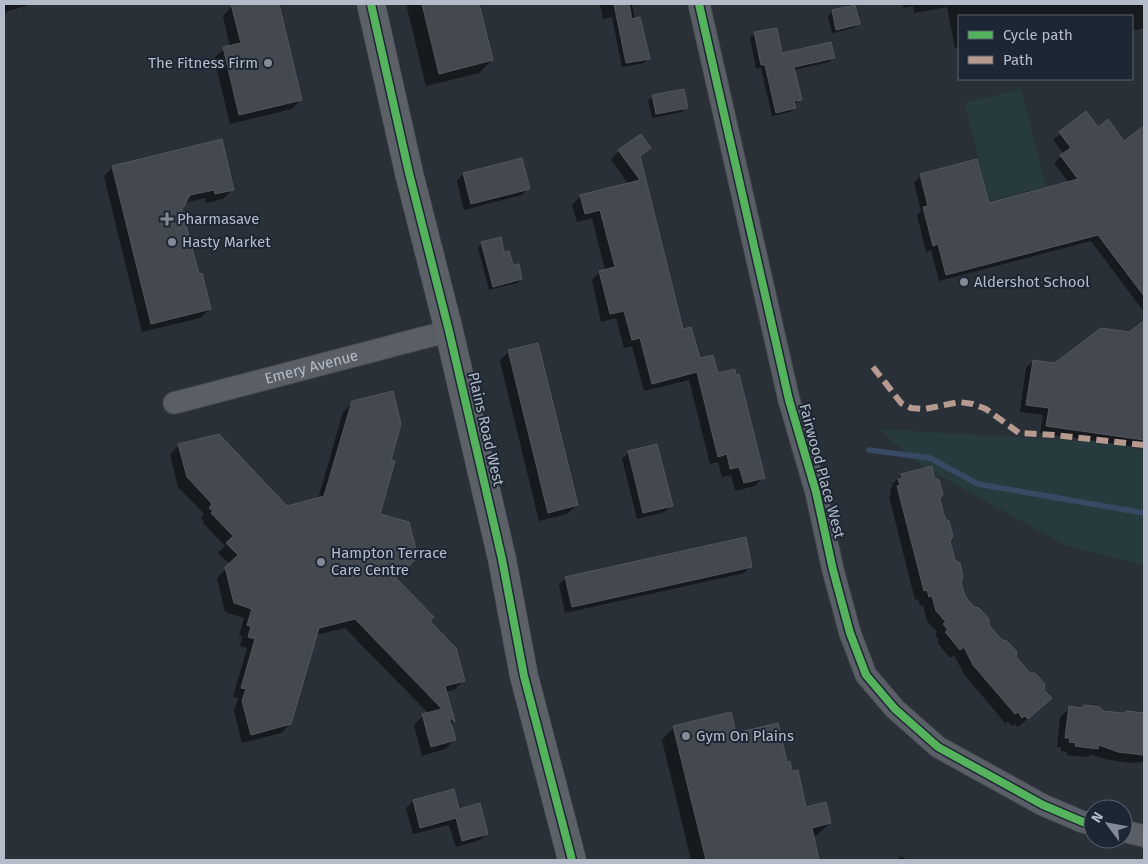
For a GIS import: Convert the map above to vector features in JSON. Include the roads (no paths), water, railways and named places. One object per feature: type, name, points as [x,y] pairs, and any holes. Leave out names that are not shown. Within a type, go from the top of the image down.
[{"type":"main road","name":"Plains Road West","points":[[370,4],[502,559],[524,676],[572,860]]},
{"type":"street","name":"Fairwood Place West","points":[[698,4],[789,400],[816,492],[833,570],[850,633],[866,675],[895,709],[938,747],[1043,805],[1083,822]]},
{"type":"street","name":"Emery Avenue","points":[[174,403],[449,331]]},
{"type":"waterway","points":[[869,450],[930,458],[978,484],[1144,513]]},
{"type":"place","name":"The Fitness Firm","points":[[268,63]]},
{"type":"place","name":"Pharmasave","points":[[167,219]]},
{"type":"place","name":"Hasty Market","points":[[172,242]]},
{"type":"place","name":"Aldershot School","points":[[964,282]]},
{"type":"place","name":"Hampton Terrace Care Centre","points":[[321,562]]},
{"type":"place","name":"Gym On Plains","points":[[686,736]]}]
